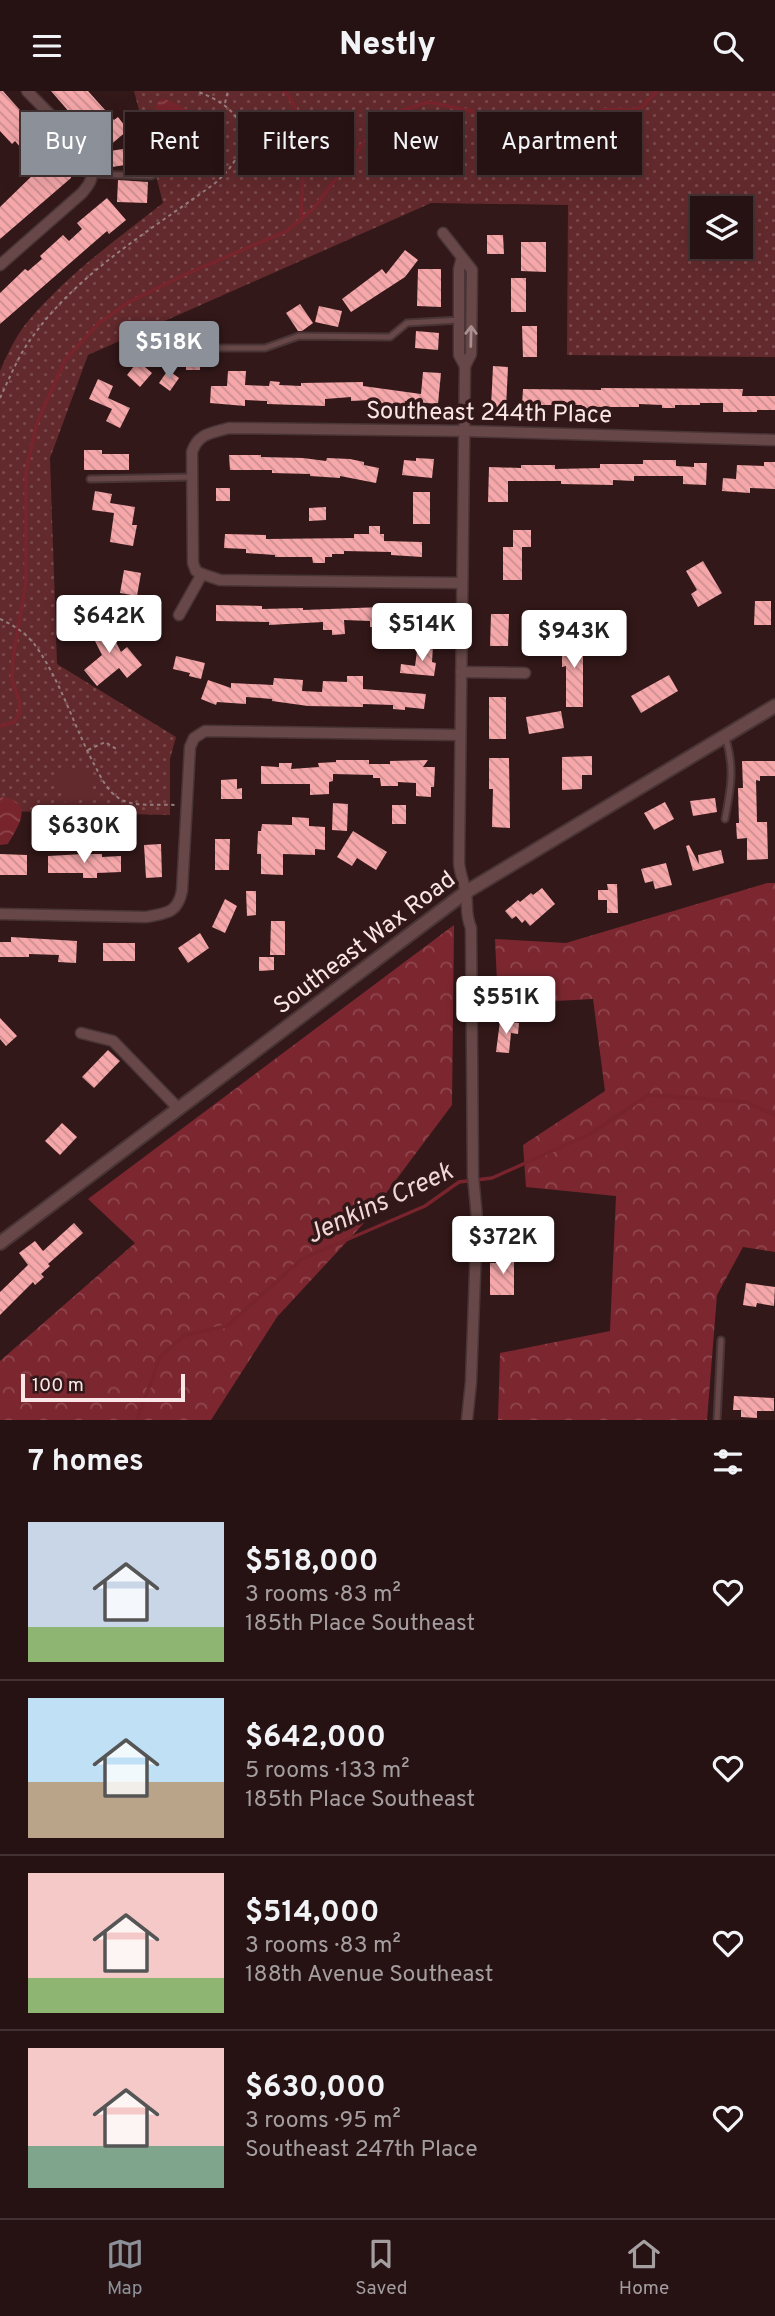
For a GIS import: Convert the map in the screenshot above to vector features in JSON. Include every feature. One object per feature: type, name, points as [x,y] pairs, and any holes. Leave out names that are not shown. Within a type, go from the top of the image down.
[{"type":"street","points":[[27,91],[47,112]]},
{"type":"street","points":[[0,265],[82,193],[92,175]]},
{"type":"street","points":[[443,233],[472,270],[471,354],[465,366],[459,863],[466,892],[466,917],[471,928],[473,1180],[477,1218],[471,1382],[467,1420]]},
{"type":"street","points":[[462,257],[459,269],[459,355],[465,366]]},
{"type":"street","name":"Southeast 244th Place","points":[[192,477],[192,452],[195,444],[202,435],[229,428],[464,431],[775,440]]},
{"type":"street","points":[[192,477],[193,563],[196,571],[202,574],[220,580],[462,583]]},
{"type":"street","points":[[180,615],[202,574]]},
{"type":"street","points":[[461,672],[525,673]]},
{"type":"street","name":"Southeast Wax Road","points":[[0,1243],[466,892],[775,706]]},
{"type":"street","points":[[0,914],[146,918],[169,913],[179,903],[182,891],[190,747],[194,738],[205,731],[460,735]]},
{"type":"street","points":[[81,1033],[113,1041],[178,1108]]},
{"type":"lane","points":[[209,348],[265,348],[299,336],[390,337],[407,323],[459,320]]},
{"type":"lane","points":[[90,479],[192,477]]},
{"type":"lane","points":[[725,736],[732,755],[733,778],[726,819]]},
{"type":"lane","points":[[717,1420],[721,1340]]},
{"type":"path","points":[[0,398],[31,338],[60,304],[90,275],[229,170],[239,154],[242,129],[240,123],[224,105],[196,91]]},
{"type":"path","points":[[224,105],[228,91]]},
{"type":"path","points":[[0,619],[23,632],[35,645],[109,790],[128,803],[187,806]]},
{"type":"path","points":[[87,751],[105,742],[118,750]]},
{"type":"green space","points":[[767,883],[775,883],[775,1252],[743,1247],[717,1295],[707,1420],[498,1420],[500,1353],[610,1331],[616,1196],[526,1187],[523,1145],[605,1091],[593,999],[498,1004],[495,939],[566,943]]},
{"type":"green space","points":[[454,925],[452,1105],[363,1224],[277,1317],[211,1420],[0,1420],[0,1361],[135,1243],[88,1199]]},
{"type":"shaded area","points":[[134,91],[775,91],[775,357],[567,355],[568,205],[431,203],[88,355],[50,458],[57,664],[176,737],[170,759],[170,815],[0,811],[0,371],[29,320],[60,287],[163,203],[156,175],[224,175],[224,112],[139,112]]},
{"type":"shaded area","points":[[83,765],[95,794],[67,805],[55,777]]},
{"type":"water","points":[[161,99],[168,100],[191,112],[155,112]]},
{"type":"water","points":[[0,797],[18,803],[22,814],[8,844],[0,845]]},
{"type":"building","points":[[0,91],[3,91],[22,112],[21,148],[15,141],[12,144],[0,131]]},
{"type":"building","points":[[51,91],[88,91],[107,112],[69,112]]},
{"type":"building","points":[[111,117],[114,120],[118,117],[125,126],[125,133],[111,144]]},
{"type":"building","points":[[125,149],[125,165],[112,167],[111,151]]},
{"type":"building","points":[[33,175],[71,175],[71,178],[0,239],[0,207]]},
{"type":"building","points":[[118,180],[148,182],[147,203],[117,202]]},
{"type":"building","points":[[107,198],[126,220],[109,234],[107,231],[0,324],[0,293],[25,269],[28,271],[42,259],[40,256],[63,235],[69,241],[82,229],[77,223]]},
{"type":"building","points":[[487,235],[503,235],[504,254],[487,254]]},
{"type":"building","points":[[521,242],[546,242],[546,272],[521,271]]},
{"type":"building","points":[[405,250],[418,260],[405,277],[351,312],[342,299],[382,269],[386,274]]},
{"type":"building","points":[[418,269],[441,269],[441,307],[417,306]]},
{"type":"building","points":[[511,278],[526,278],[526,312],[511,312]]},
{"type":"building","points":[[300,304],[313,323],[298,331],[286,313]]},
{"type":"building","points":[[319,306],[342,311],[338,327],[315,322]]},
{"type":"building","points":[[522,326],[537,326],[537,357],[523,357]]},
{"type":"building","points":[[416,331],[439,333],[438,350],[415,348]]},
{"type":"building","points":[[186,354],[200,354],[200,370],[186,370]]},
{"type":"building","points":[[138,361],[152,373],[140,387],[127,375]]},
{"type":"building","points":[[493,366],[508,367],[506,408],[491,407]]},
{"type":"building","points":[[168,370],[179,378],[170,391],[159,383]]},
{"type":"building","points":[[228,371],[246,371],[245,385],[269,386],[270,381],[280,382],[279,385],[301,386],[301,383],[363,382],[363,386],[421,394],[423,372],[441,373],[438,404],[405,401],[404,408],[370,403],[370,400],[351,401],[351,397],[325,399],[325,406],[267,404],[267,401],[245,400],[245,406],[210,403],[211,386],[227,386]]},
{"type":"building","points":[[98,379],[113,386],[108,398],[130,408],[120,428],[106,421],[112,409],[89,399]]},
{"type":"building","points":[[523,389],[743,389],[742,396],[775,396],[775,410],[723,412],[723,403],[675,405],[675,408],[639,404],[639,407],[596,407],[596,410],[582,410],[582,405],[522,405]]},
{"type":"building","points":[[84,450],[102,450],[102,454],[129,454],[129,470],[84,470]]},
{"type":"building","points":[[229,455],[326,461],[327,458],[350,459],[379,468],[376,483],[340,476],[272,473],[272,470],[230,470]]},
{"type":"building","points":[[416,458],[434,459],[432,478],[402,475],[404,460],[416,461]]},
{"type":"building","points":[[643,460],[676,460],[676,466],[694,467],[694,463],[707,463],[706,485],[683,484],[683,476],[634,476],[634,481],[613,480],[613,485],[508,481],[508,502],[488,502],[489,467],[555,465],[555,469],[600,468],[600,464],[643,464]]},
{"type":"building","points":[[764,462],[775,462],[775,489],[750,488],[750,493],[722,491],[723,478],[736,479],[737,465],[764,466]]},
{"type":"building","points":[[216,488],[230,488],[230,501],[216,501]]},
{"type":"building","points":[[95,491],[112,494],[110,503],[135,507],[132,525],[137,525],[133,546],[110,542],[114,513],[92,510]]},
{"type":"building","points":[[413,492],[430,492],[430,524],[413,524]]},
{"type":"building","points":[[326,507],[326,520],[309,521],[309,508]]},
{"type":"building","points":[[369,526],[380,526],[384,541],[422,542],[422,557],[391,555],[391,552],[344,551],[344,554],[325,557],[325,563],[313,563],[312,557],[275,557],[246,553],[246,549],[224,548],[225,534],[266,535],[266,539],[354,538],[354,534],[369,534]]},
{"type":"building","points":[[513,530],[531,530],[531,547],[522,547],[522,580],[503,580],[503,547],[513,547]]},
{"type":"building","points":[[703,561],[722,593],[698,607],[691,594],[697,590],[686,571]]},
{"type":"building","points":[[124,570],[141,573],[137,596],[120,593]]},
{"type":"building","points":[[755,601],[771,601],[771,625],[754,625]]},
{"type":"building","points":[[216,605],[303,610],[382,607],[382,611],[421,613],[421,628],[370,627],[370,621],[344,620],[345,634],[332,635],[332,630],[323,630],[323,622],[269,625],[269,622],[216,621]]},
{"type":"building","points":[[529,612],[561,615],[560,633],[528,630]]},
{"type":"building","points":[[491,614],[509,614],[508,646],[490,646]]},
{"type":"building","points":[[103,617],[121,652],[127,647],[142,665],[127,678],[119,668],[97,686],[84,670],[102,655],[87,625]]},
{"type":"building","points":[[583,633],[583,707],[566,707],[566,666],[562,667],[562,654],[568,654],[567,634]]},
{"type":"building","points":[[418,644],[433,646],[432,662],[436,663],[434,676],[400,673],[401,664],[415,666]]},
{"type":"building","points":[[176,656],[205,663],[201,679],[173,669]]},
{"type":"building","points":[[669,675],[678,691],[641,713],[631,696]]},
{"type":"building","points":[[347,676],[363,676],[363,689],[426,694],[424,709],[405,707],[405,710],[393,709],[393,705],[363,704],[363,707],[308,706],[246,697],[246,704],[217,702],[216,705],[201,699],[208,680],[231,688],[231,683],[273,685],[274,678],[303,680],[302,691],[322,692],[323,681],[347,682]]},
{"type":"building","points":[[489,697],[506,697],[506,739],[489,739]]},
{"type":"building","points":[[561,711],[564,728],[529,734],[526,717]]},
{"type":"building","points":[[592,756],[592,775],[582,775],[582,789],[562,790],[562,757]]},
{"type":"building","points":[[489,758],[509,758],[510,828],[492,827],[493,789],[489,789]]},
{"type":"building","points":[[369,760],[369,764],[390,764],[390,761],[428,760],[423,767],[435,767],[431,797],[416,796],[416,783],[398,782],[398,786],[381,786],[380,778],[373,778],[373,775],[333,774],[333,781],[329,782],[329,794],[310,795],[310,784],[261,784],[261,766],[279,767],[279,763],[292,763],[291,769],[319,767],[318,763]]},
{"type":"building","points":[[742,761],[775,761],[775,776],[760,776],[760,781],[756,780],[757,822],[767,822],[768,859],[747,860],[747,838],[737,839],[738,788],[743,788]]},
{"type":"building","points":[[237,779],[237,789],[242,788],[242,799],[221,799],[221,780]]},
{"type":"building","points":[[715,798],[717,812],[693,816],[690,801]]},
{"type":"building","points":[[665,802],[674,819],[654,830],[644,813]]},
{"type":"building","points":[[333,803],[348,804],[347,831],[332,830]]},
{"type":"building","points":[[392,805],[406,805],[406,824],[392,824]]},
{"type":"building","points":[[82,816],[96,816],[96,831],[81,831]]},
{"type":"building","points":[[292,817],[309,818],[309,826],[325,827],[325,850],[315,849],[315,855],[283,854],[283,875],[261,874],[261,854],[257,854],[258,831],[261,831],[262,824],[292,825]]},
{"type":"building","points":[[353,831],[387,852],[376,870],[357,858],[352,866],[337,857]]},
{"type":"building","points":[[215,839],[230,839],[229,870],[215,870]]},
{"type":"building","points":[[161,844],[162,877],[146,878],[144,845]]},
{"type":"building","points":[[689,845],[699,864],[698,855],[721,850],[724,863],[693,871],[686,846]]},
{"type":"building","points":[[0,854],[27,855],[27,875],[0,875]]},
{"type":"building","points":[[48,856],[121,856],[121,872],[97,873],[97,878],[83,878],[83,873],[48,873]]},
{"type":"building","points":[[666,863],[672,885],[655,889],[653,881],[645,883],[641,869]]},
{"type":"building","points":[[607,884],[617,884],[618,913],[607,913],[607,900],[598,900],[598,890],[608,890]]},
{"type":"building","points":[[542,888],[555,904],[530,926],[525,920],[522,923],[516,916],[512,919],[505,911],[518,900],[520,902]]},
{"type":"building","points":[[246,891],[256,891],[256,915],[247,916]]},
{"type":"building","points":[[225,899],[237,906],[225,933],[212,927]]},
{"type":"building","points":[[271,921],[285,921],[285,955],[270,955]]},
{"type":"building","points":[[200,933],[209,948],[188,963],[178,948]]},
{"type":"building","points":[[11,937],[77,941],[76,963],[58,962],[59,955],[0,957],[0,942],[11,942]]},
{"type":"building","points":[[103,943],[135,943],[135,961],[103,961]]},
{"type":"building","points":[[259,957],[274,957],[274,970],[259,971]]},
{"type":"building","points":[[0,1018],[17,1036],[6,1046],[0,1039]]},
{"type":"building","points":[[500,1021],[519,1023],[518,1034],[511,1033],[509,1053],[496,1052]]},
{"type":"building","points":[[108,1050],[120,1061],[94,1088],[82,1077]]},
{"type":"building","points":[[62,1123],[77,1137],[60,1155],[45,1141]]},
{"type":"building","points":[[74,1223],[83,1233],[48,1264],[50,1266],[41,1274],[44,1277],[35,1285],[33,1282],[0,1315],[0,1292],[28,1265],[19,1253],[35,1241],[43,1251]]},
{"type":"building","points":[[506,1239],[546,1239],[546,1255],[506,1255]]},
{"type":"building","points":[[498,1255],[514,1255],[514,1295],[490,1295],[490,1263],[498,1263]]},
{"type":"building","points":[[746,1283],[775,1287],[774,1306],[757,1303],[756,1307],[743,1305]]},
{"type":"building","points":[[734,1396],[774,1398],[774,1411],[757,1411],[757,1418],[741,1417],[741,1410],[733,1410]]},
{"type":"waterway","points":[[284,91],[293,103],[302,134],[301,220]]},
{"type":"waterway","points":[[0,726],[14,722],[19,715],[20,703],[12,680],[13,658],[26,582],[26,471],[37,423],[65,360],[99,323],[129,302],[186,274],[287,231],[313,209],[368,137],[393,113],[429,102],[475,112],[492,120],[537,124],[609,109],[631,110],[642,107],[657,91]]},
{"type":"waterway","name":"Jenkins Creek","points":[[137,1420],[160,1357],[185,1335],[227,1326],[302,1259],[425,1206],[459,1182],[492,1178],[592,1133],[648,1095],[746,1102],[775,1115]]}]
